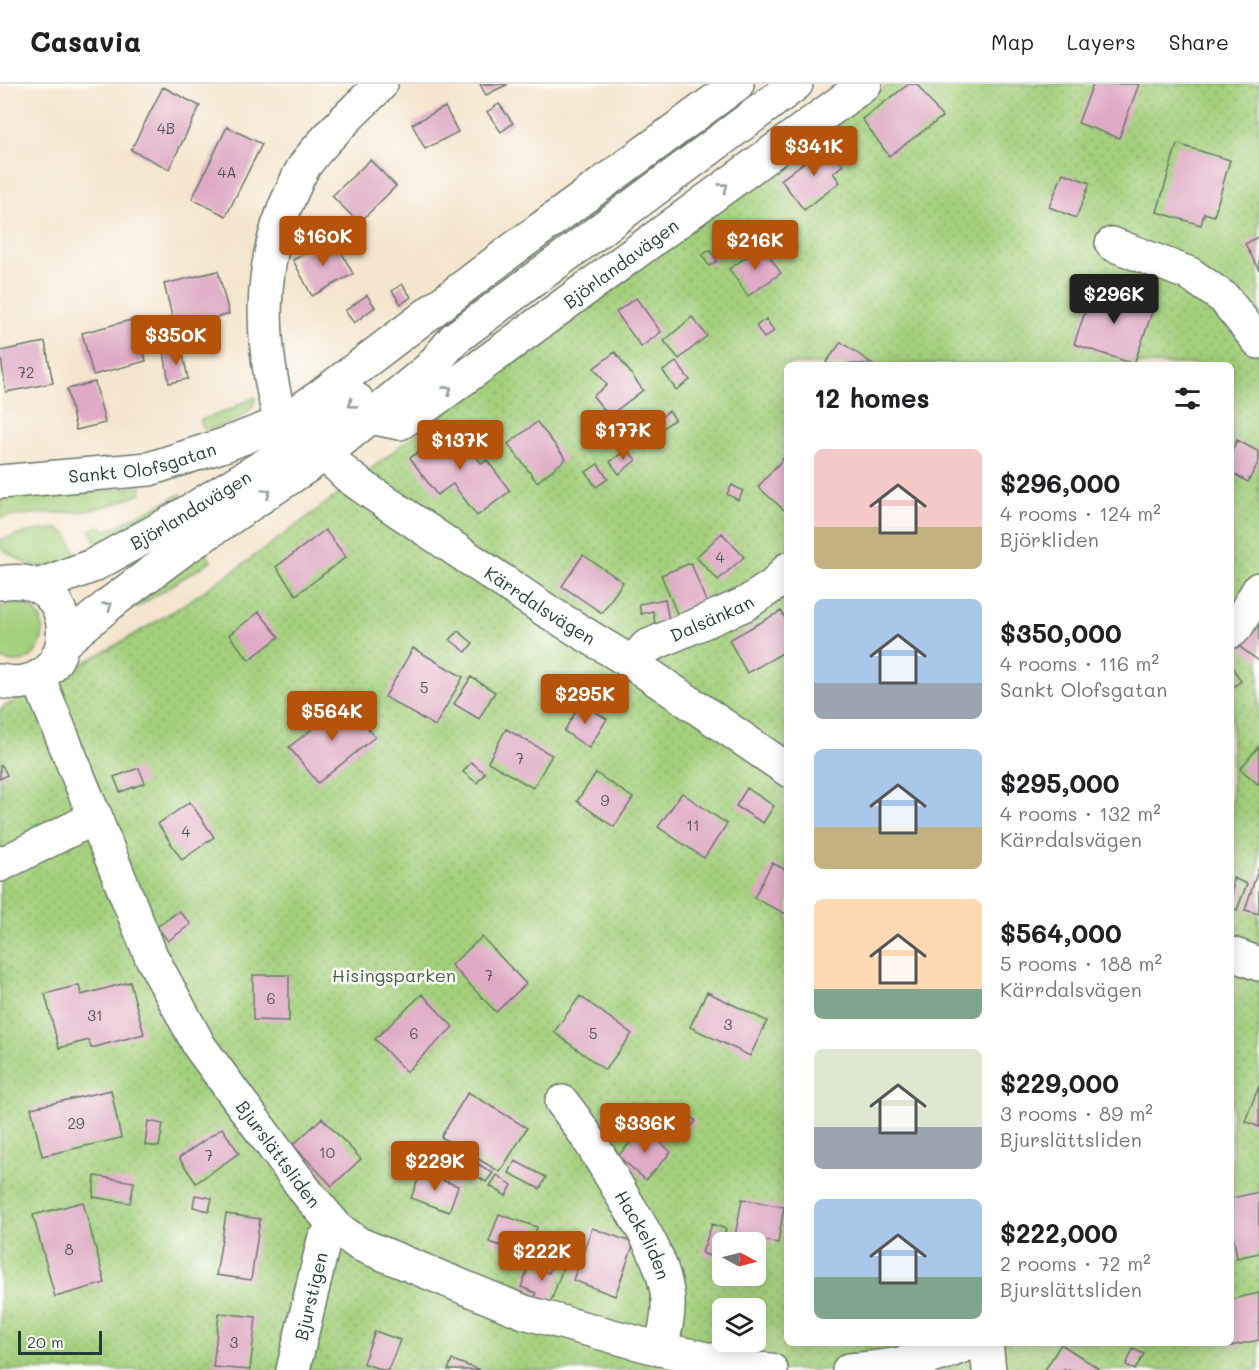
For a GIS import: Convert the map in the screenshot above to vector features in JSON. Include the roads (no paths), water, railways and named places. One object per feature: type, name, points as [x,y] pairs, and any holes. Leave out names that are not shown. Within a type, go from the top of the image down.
[{"type":"street","points":[[325,454],[286,435],[271,387],[266,354],[265,307],[268,269],[280,216],[306,162],[381,84]]},
{"type":"street","name":"Björlandavägen","points":[[286,435],[319,397],[508,253],[737,84]]},
{"type":"street","name":"Björlandavägen","points":[[38,677],[54,663],[63,643],[112,602],[182,550],[325,454],[430,368],[454,339],[796,84]]},
{"type":"street","name":"Björlandavägen","points":[[370,417],[400,423],[429,404],[865,84]]},
{"type":"street","points":[[1112,244],[1190,274],[1224,298],[1259,342]]},
{"type":"street","name":"Björlandavägen","points":[[0,583],[20,581],[38,586],[92,566],[165,526],[286,435],[423,352],[454,339]]},
{"type":"street","name":"Sankt Olofsgatan","points":[[0,482],[149,469],[224,445],[286,435]]},
{"type":"street","name":"Kärrdalsvägen","points":[[325,454],[348,476],[369,491],[546,611],[632,663],[784,767]]},
{"type":"street","name":"Dalsänkan","points":[[632,663],[646,647],[745,604],[774,585],[784,574]]},
{"type":"street","points":[[38,586],[55,601],[60,610],[64,621],[63,643]]},
{"type":"street","points":[[1234,629],[1259,589]]},
{"type":"street","points":[[0,681],[18,683],[38,677]]},
{"type":"street","name":"Bjurslättsliden","points":[[38,677],[151,956],[200,1047],[308,1194],[337,1228],[359,1244],[524,1312],[753,1370],[771,1370]]},
{"type":"street","points":[[0,866],[96,817]]},
{"type":"street","points":[[1234,955],[1259,964]]},
{"type":"street","name":"Hackeliden","points":[[562,1102],[580,1125],[652,1246],[664,1276],[668,1299],[668,1319],[660,1348]]},
{"type":"street","name":"Bjurstigen","points":[[293,1370],[324,1240],[337,1228]]},
{"type":"street","points":[[849,1370],[930,1359],[961,1346]]},
{"type":"street","points":[[986,1346],[989,1370]]},
{"type":"park label","name":"Hisingsparken","points":[[394,975]]}]
